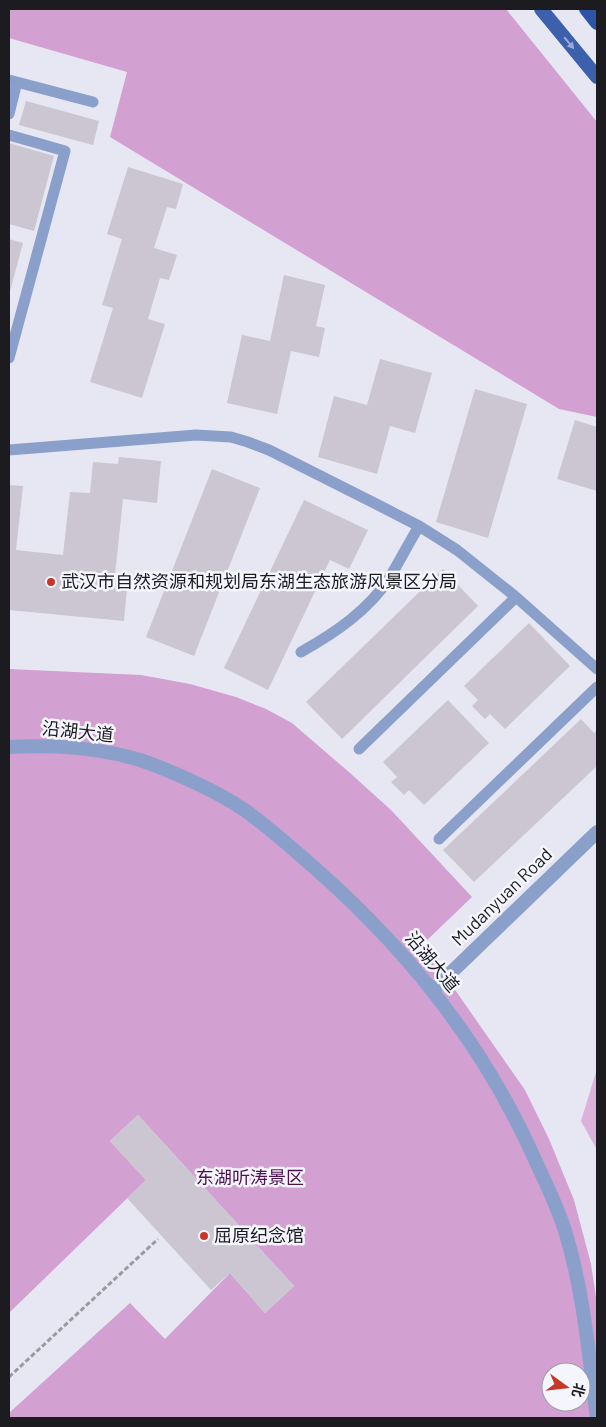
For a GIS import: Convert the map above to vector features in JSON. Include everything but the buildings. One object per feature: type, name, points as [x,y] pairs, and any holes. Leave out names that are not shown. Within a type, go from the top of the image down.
[{"type":"highway","points":[[586,9],[597,23]]},
{"type":"main road","points":[[541,9],[597,77]]},
{"type":"street","name":"沿湖大道","points":[[9,746],[76,747],[107,751],[172,773],[243,809],[272,830],[338,888],[380,930],[433,990],[469,1040],[515,1115],[544,1178],[566,1233],[579,1286],[597,1418]]},
{"type":"street","name":"Mudanyuan Road","points":[[433,990],[597,832]]},
{"type":"lane","points":[[9,114],[13,81],[93,102]]},
{"type":"lane","points":[[9,135],[65,150],[9,358]]},
{"type":"lane","points":[[9,450],[196,435],[231,437],[269,450],[418,526],[457,550],[516,597],[597,670]]},
{"type":"lane","points":[[302,652],[348,622],[372,600],[389,578],[418,526]]},
{"type":"lane","points":[[359,749],[516,597]]},
{"type":"lane","points":[[439,839],[597,687]]},
{"type":"path","points":[[9,1377],[158,1239]]},
{"type":"shaded area","points":[[597,1069],[597,1150],[581,1121]]},
{"type":"green space","points":[[9,9],[506,9],[597,122],[597,417],[559,409],[110,137],[127,72],[9,38]]},
{"type":"green space","name":"东湖听涛景区","points":[[9,669],[141,675],[190,684],[236,697],[266,709],[292,723],[391,810],[472,897],[423,944],[525,1090],[549,1139],[574,1200],[591,1264],[597,1304],[597,1418],[9,1418],[9,1413],[130,1303],[165,1339],[230,1273],[265,1313],[294,1286],[138,1115],[110,1141],[146,1180],[9,1313]]},
{"type":"place","name":"武汉市自然资源和规划局东湖生态旅游风景区分局","points":[[51,582]]},
{"type":"place","name":"屈原纪念馆","points":[[204,1236]]}]
